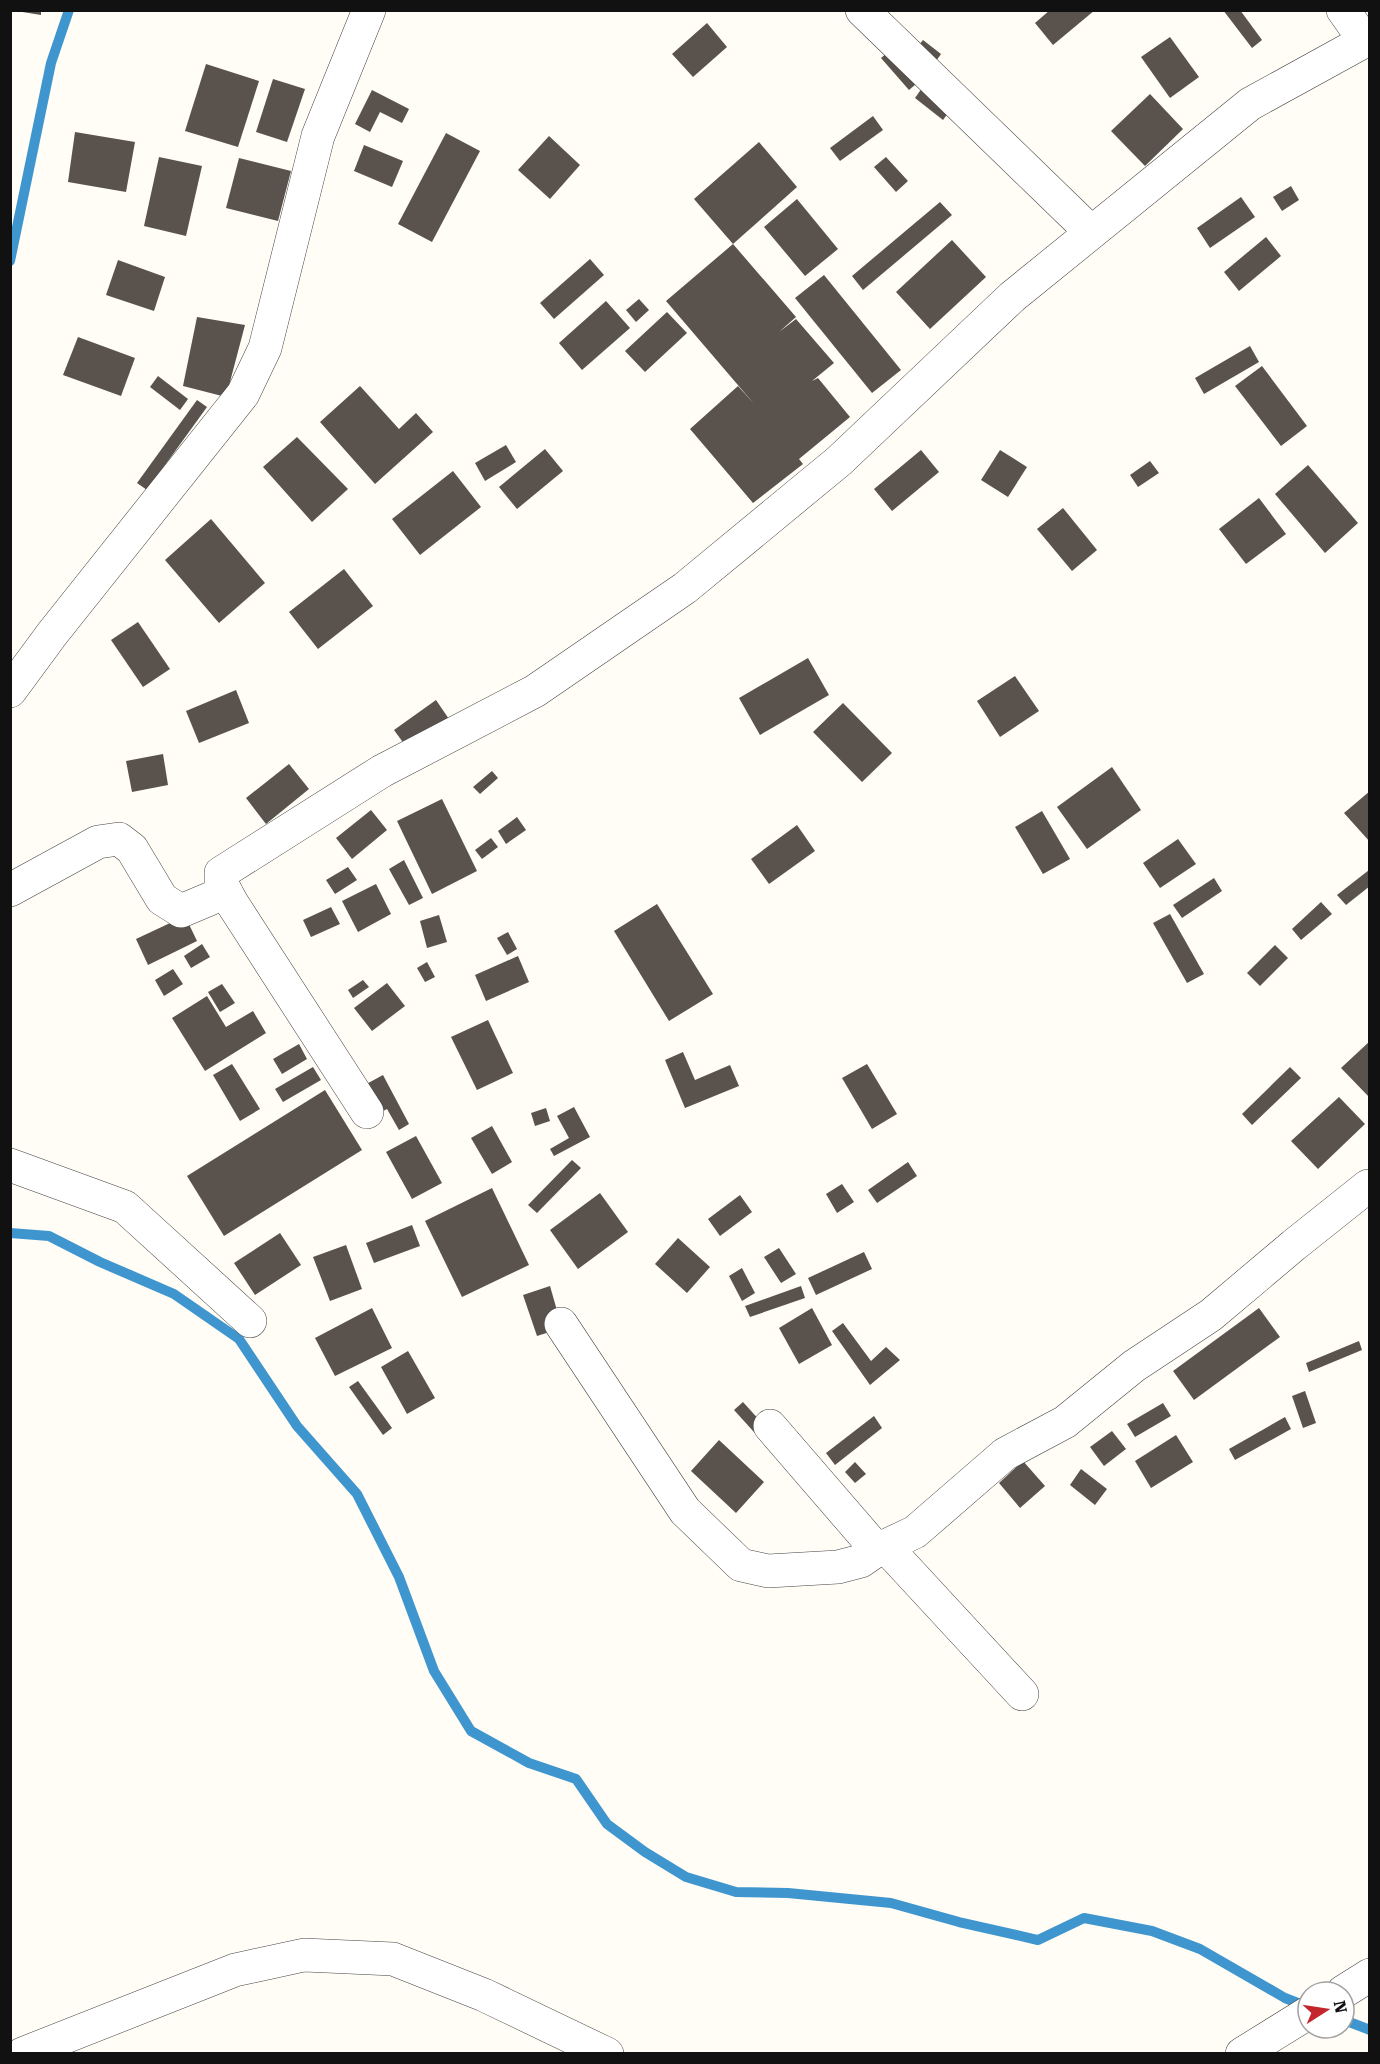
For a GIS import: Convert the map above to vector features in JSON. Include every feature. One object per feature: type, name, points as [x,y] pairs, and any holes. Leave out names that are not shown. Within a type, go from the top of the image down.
[{"type":"street","points":[[862,10],[1091,232]]},
{"type":"street","points":[[367,1112],[226,892],[221,883],[221,873],[382,771],[535,691],[685,588],[838,461],[1012,297],[1250,104],[1367,40],[1343,10]]},
{"type":"street","points":[[10,691],[52,634],[243,394],[265,348],[318,136],[369,11]]},
{"type":"street","points":[[10,890],[98,842],[119,838],[132,849],[162,899],[181,911],[226,892]]},
{"type":"street","points":[[10,1165],[124,1207],[250,1320]]},
{"type":"street","points":[[561,1324],[684,1511],[741,1565],[768,1571],[838,1567],[861,1561],[881,1548],[915,1532],[1005,1454],[1065,1422],[1134,1366],[1211,1315],[1294,1245],[1369,1191]]},
{"type":"street","points":[[770,1426],[881,1548],[1022,1694]]},
{"type":"street","points":[[22,2054],[235,1970],[304,1954],[393,1959],[484,1995],[607,2054]]},
{"type":"street","points":[[1356,1984],[1370,1976]]},
{"type":"street","points":[[1242,2054],[1296,2020]]},
{"type":"building","points":[[10,10],[41,10],[41,15]]},
{"type":"building","points":[[1050,10],[1095,10],[1053,45],[1035,23]]},
{"type":"building","points":[[1223,10],[1240,10],[1262,40],[1252,48]]},
{"type":"building","points":[[707,23],[727,47],[693,77],[672,54]]},
{"type":"building","points":[[1170,37],[1199,77],[1170,98],[1141,57]]},
{"type":"building","points":[[923,40],[941,54],[934,64],[915,50]]},
{"type":"building","points":[[887,53],[916,84],[909,90],[881,58]]},
{"type":"building","points":[[206,64],[259,81],[238,147],[185,131]]},
{"type":"building","points":[[273,79],[305,89],[287,142],[256,132]]},
{"type":"building","points":[[922,88],[951,109],[943,120],[915,98]]},
{"type":"building","points":[[372,90],[409,109],[402,123],[380,112],[370,132],[355,124]]},
{"type":"building","points":[[1150,94],[1183,129],[1145,166],[1111,131]]},
{"type":"building","points":[[873,116],[883,130],[840,161],[830,148]]},
{"type":"building","points":[[75,132],[135,142],[126,192],[68,182]]},
{"type":"building","points":[[446,133],[480,151],[432,242],[398,224]]},
{"type":"building","points":[[549,136],[580,165],[550,199],[518,170]]},
{"type":"building","points":[[759,142],[797,187],[733,244],[694,199]]},
{"type":"building","points":[[364,145],[403,161],[392,187],[354,171]]},
{"type":"building","points":[[159,157],[202,166],[186,236],[144,226]]},
{"type":"building","points":[[886,157],[908,181],[896,192],[874,167]]},
{"type":"building","points":[[239,158],[291,171],[278,221],[226,208]]},
{"type":"building","points":[[1291,186],[1299,200],[1282,211],[1273,197]]},
{"type":"building","points":[[1241,197],[1255,217],[1210,248],[1197,228]]},
{"type":"building","points":[[797,199],[838,249],[805,276],[764,227]]},
{"type":"building","points":[[940,202],[952,215],[863,290],[852,276]]},
{"type":"building","points":[[1266,237],[1281,256],[1239,291],[1224,272]]},
{"type":"building","points":[[952,240],[986,277],[930,329],[896,292]]},
{"type":"building","points":[[733,244],[796,317],[779,332],[796,319],[834,363],[812,381],[818,378],[850,417],[799,459],[803,464],[753,503],[690,429],[738,386],[755,405],[666,301]]},
{"type":"building","points":[[590,259],[604,275],[554,319],[540,303]]},
{"type":"building","points":[[118,260],[165,277],[154,311],[106,295]]},
{"type":"building","points":[[824,275],[901,370],[872,393],[795,298]]},
{"type":"building","points":[[639,299],[649,310],[636,322],[626,310]]},
{"type":"building","points":[[606,301],[630,328],[582,370],[559,343]]},
{"type":"building","points":[[667,312],[687,333],[645,372],[625,351]]},
{"type":"building","points":[[197,317],[245,325],[226,397],[183,386]]},
{"type":"building","points":[[78,337],[135,358],[121,396],[63,375]]},
{"type":"building","points":[[1250,346],[1259,362],[1204,394],[1195,378]]},
{"type":"building","points":[[1262,366],[1307,426],[1281,446],[1235,386]]},
{"type":"building","points":[[158,376],[188,399],[180,410],[150,387]]},
{"type":"building","points":[[360,386],[399,429],[416,413],[433,432],[375,484],[320,422]]},
{"type":"building","points":[[197,400],[207,407],[147,490],[137,483]]},
{"type":"building","points":[[297,437],[348,489],[312,522],[263,467]]},
{"type":"building","points":[[506,445],[516,462],[485,481],[475,463]]},
{"type":"building","points":[[545,449],[563,471],[517,509],[499,487]]},
{"type":"building","points":[[921,450],[939,472],[892,511],[874,489]]},
{"type":"building","points":[[1000,450],[1027,467],[1008,497],[981,480]]},
{"type":"building","points":[[1150,461],[1159,473],[1138,487],[1130,475]]},
{"type":"building","points":[[1308,465],[1358,523],[1325,553],[1275,494]]},
{"type":"building","points":[[453,471],[481,507],[420,555],[392,519]]},
{"type":"building","points":[[1259,498],[1286,534],[1246,564],[1219,529]]},
{"type":"building","points":[[1063,508],[1097,550],[1072,571],[1037,529]]},
{"type":"building","points":[[211,519],[265,583],[219,623],[165,560]]},
{"type":"building","points":[[344,569],[373,606],[318,649],[289,612]]},
{"type":"building","points":[[138,622],[170,669],[143,687],[111,640]]},
{"type":"building","points":[[808,658],[829,695],[760,735],[739,698]]},
{"type":"building","points":[[1015,676],[1039,711],[1000,737],[977,701]]},
{"type":"building","points":[[236,690],[249,723],[199,743],[186,711]]},
{"type":"building","points":[[436,700],[451,722],[410,752],[394,730]]},
{"type":"building","points":[[843,703],[892,753],[862,782],[813,732]]},
{"type":"building","points":[[163,754],[168,785],[132,792],[126,761]]},
{"type":"building","points":[[289,764],[309,789],[266,824],[246,798]]},
{"type":"building","points":[[1112,767],[1141,810],[1087,849],[1057,807]]},
{"type":"building","points":[[492,771],[498,778],[480,794],[473,787]]},
{"type":"building","points":[[1370,791],[1370,842],[1344,813]]},
{"type":"building","points":[[442,799],[477,871],[432,894],[397,821]]},
{"type":"building","points":[[371,810],[387,830],[352,859],[336,838]]},
{"type":"building","points":[[1042,811],[1070,859],[1043,874],[1015,827]]},
{"type":"building","points":[[517,817],[526,830],[506,844],[498,831]]},
{"type":"building","points":[[797,825],[815,851],[769,884],[751,859]]},
{"type":"building","points":[[491,838],[498,847],[482,859],[475,850]]},
{"type":"building","points":[[1178,839],[1196,864],[1160,888],[1143,863]]},
{"type":"building","points":[[404,860],[423,898],[409,905],[389,869]]},
{"type":"building","points":[[348,867],[357,880],[335,894],[326,880]]},
{"type":"building","points":[[1369,870],[1370,886],[1346,905],[1337,895]]},
{"type":"building","points":[[1214,878],[1222,891],[1182,918],[1173,905]]},
{"type":"building","points":[[376,884],[391,914],[358,932],[342,901]]},
{"type":"building","points":[[1321,902],[1332,914],[1301,940],[1292,929]]},
{"type":"building","points":[[657,904],[713,994],[669,1021],[614,931]]},
{"type":"building","points":[[331,907],[340,924],[311,937],[303,920]]},
{"type":"building","points":[[1170,914],[1204,974],[1187,983],[1153,923]]},
{"type":"building","points":[[439,915],[447,942],[427,948],[420,921]]},
{"type":"building","points":[[185,916],[197,941],[148,965],[136,939]]},
{"type":"building","points":[[508,932],[517,949],[507,955],[497,938]]},
{"type":"building","points":[[202,944],[210,957],[191,968],[184,956]]},
{"type":"building","points":[[1275,945],[1288,958],[1260,986],[1247,973]]},
{"type":"building","points":[[518,956],[529,982],[486,1001],[475,975]]},
{"type":"building","points":[[427,962],[435,977],[425,982],[417,968]]},
{"type":"building","points":[[173,969],[183,984],[164,996],[155,980]]},
{"type":"building","points":[[363,980],[369,987],[353,998],[348,990]]},
{"type":"building","points":[[387,983],[405,1006],[372,1031],[354,1008]]},
{"type":"building","points":[[222,984],[235,1003],[220,1012],[208,992]]},
{"type":"building","points":[[207,996],[226,1027],[253,1011],[266,1033],[205,1071],[172,1018]]},
{"type":"building","points":[[488,1020],[513,1073],[477,1090],[451,1037]]},
{"type":"building","points":[[1370,1041],[1370,1098],[1341,1068]]},
{"type":"building","points":[[299,1044],[307,1059],[282,1074],[273,1059]]},
{"type":"building","points":[[683,1052],[695,1080],[730,1065],[739,1086],[685,1108],[665,1060]]},
{"type":"building","points":[[232,1064],[260,1109],[240,1121],[213,1075]]},
{"type":"building","points":[[867,1064],[897,1114],[872,1129],[842,1078]]},
{"type":"building","points":[[313,1067],[321,1080],[283,1102],[275,1089]]},
{"type":"building","points":[[1290,1067],[1301,1078],[1252,1125],[1242,1114]]},
{"type":"building","points":[[383,1075],[409,1124],[399,1130],[387,1109],[363,1122],[348,1094]]},
{"type":"building","points":[[325,1090],[362,1150],[224,1236],[187,1176]]},
{"type":"building","points":[[1339,1097],[1365,1124],[1318,1169],[1291,1141]]},
{"type":"building","points":[[574,1107],[590,1137],[554,1156],[550,1149],[569,1138],[557,1116]]},
{"type":"building","points":[[546,1108],[550,1121],[535,1126],[531,1113]]},
{"type":"building","points":[[492,1126],[512,1162],[492,1174],[471,1138]]},
{"type":"building","points":[[416,1136],[442,1183],[412,1199],[386,1152]]},
{"type":"building","points":[[572,1160],[581,1168],[537,1213],[528,1205]]},
{"type":"building","points":[[908,1162],[917,1176],[877,1203],[868,1190]]},
{"type":"building","points":[[842,1184],[854,1202],[837,1213],[826,1194]]},
{"type":"building","points":[[492,1188],[529,1265],[462,1297],[425,1221]]},
{"type":"building","points":[[600,1193],[628,1232],[578,1269],[550,1230]]},
{"type":"building","points":[[740,1195],[752,1212],[720,1236],[708,1219]]},
{"type":"building","points":[[412,1225],[420,1246],[374,1263],[366,1243]]},
{"type":"building","points":[[280,1233],[301,1265],[255,1295],[234,1263]]},
{"type":"building","points":[[678,1238],[710,1267],[687,1293],[655,1264]]},
{"type":"building","points":[[346,1245],[362,1289],[330,1301],[313,1257]]},
{"type":"building","points":[[779,1248],[796,1274],[781,1283],[764,1257]]},
{"type":"building","points":[[864,1252],[872,1269],[816,1295],[808,1278]]},
{"type":"building","points":[[742,1268],[755,1293],[742,1301],[729,1276]]},
{"type":"building","points":[[550,1286],[562,1328],[537,1336],[523,1295]]},
{"type":"building","points":[[801,1286],[805,1298],[750,1317],[745,1306]]},
{"type":"building","points":[[372,1308],[392,1348],[335,1376],[315,1338]]},
{"type":"building","points":[[812,1308],[832,1345],[799,1364],[779,1328]]},
{"type":"building","points":[[1259,1308],[1280,1337],[1194,1400],[1173,1371]]},
{"type":"building","points":[[843,1323],[871,1361],[886,1347],[900,1360],[870,1385],[832,1331]]},
{"type":"building","points":[[1359,1341],[1362,1350],[1309,1372],[1306,1363]]},
{"type":"building","points":[[408,1351],[435,1398],[407,1414],[381,1367]]},
{"type":"building","points":[[358,1381],[392,1428],[383,1435],[349,1387]]},
{"type":"building","points":[[1305,1391],[1316,1423],[1303,1428],[1292,1396]]},
{"type":"building","points":[[743,1402],[772,1434],[763,1442],[734,1410]]},
{"type":"building","points":[[1163,1403],[1171,1416],[1135,1437],[1127,1424]]},
{"type":"building","points":[[874,1416],[882,1428],[835,1465],[826,1453]]},
{"type":"building","points":[[1285,1417],[1291,1429],[1235,1460],[1229,1449]]},
{"type":"building","points":[[1112,1431],[1126,1449],[1104,1466],[1090,1447]]},
{"type":"building","points":[[1176,1435],[1193,1462],[1151,1488],[1135,1461]]},
{"type":"building","points":[[719,1440],[764,1482],[736,1513],[691,1471]]},
{"type":"building","points":[[1023,1461],[1045,1486],[1020,1508],[999,1483]]},
{"type":"building","points":[[855,1462],[866,1474],[855,1483],[845,1472]]},
{"type":"building","points":[[1081,1469],[1107,1489],[1095,1505],[1070,1485]]},
{"type":"waterway","points":[[10,261],[51,63],[69,10]]},
{"type":"waterway","points":[[10,1233],[49,1236],[100,1262],[174,1294],[239,1339],[297,1426],[357,1494],[399,1577],[434,1671],[471,1731],[529,1763],[576,1779],[607,1824],[645,1852],[686,1877],[736,1892],[788,1893],[891,1903],[959,1922],[1038,1940],[1084,1918],[1152,1931],[1200,1949],[1296,2002]]},
{"type":"waterway","points":[[1356,2025],[1370,2030]]}]
